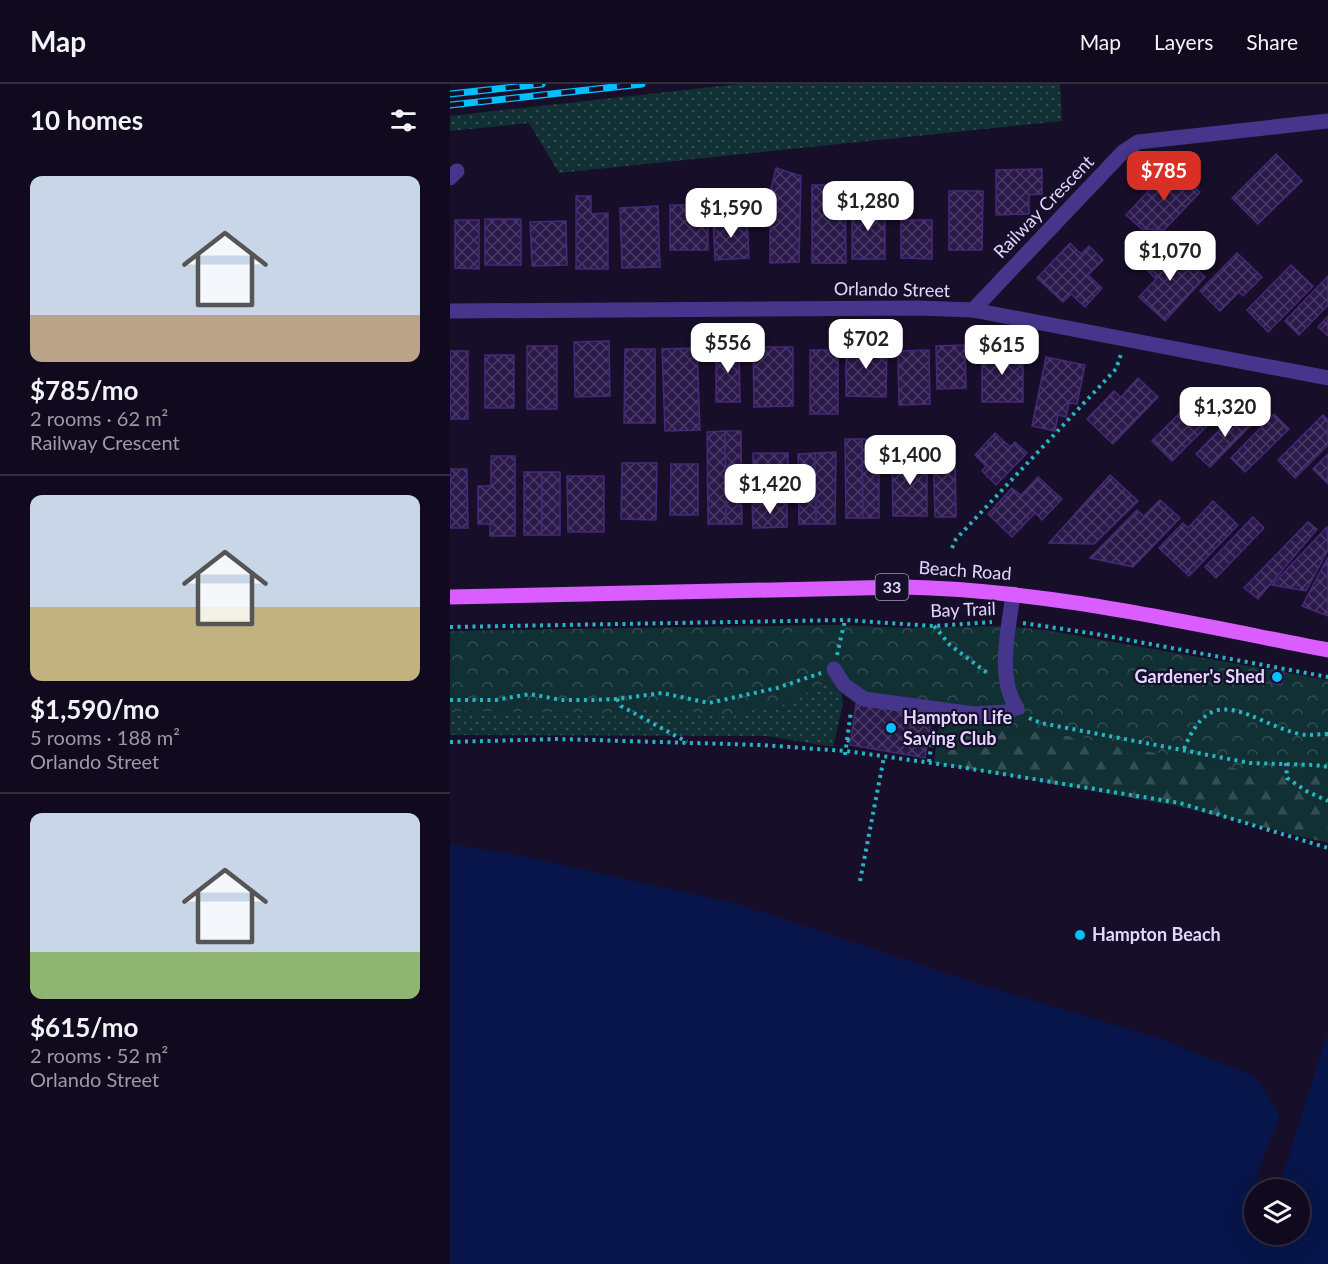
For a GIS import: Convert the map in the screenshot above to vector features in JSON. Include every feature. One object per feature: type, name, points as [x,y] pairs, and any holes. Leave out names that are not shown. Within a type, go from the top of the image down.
[{"type":"main road","name":"Beach Road","points":[[450,597],[904,587],[953,588],[1071,602],[1328,650]]},
{"type":"street","name":"Railway Crescent","points":[[973,310],[1115,160],[1138,142],[1328,121]]},
{"type":"street","name":"Orlando Street","points":[[450,312],[909,308],[973,310],[1328,378]]},
{"type":"street","points":[[834,669],[844,685],[864,699],[974,714],[1006,712],[1017,708],[1006,686],[1013,594]]},
{"type":"path","points":[[952,548],[956,539],[1116,369],[1126,339]]},
{"type":"path","points":[[450,700],[510,699],[530,694],[561,700],[617,699],[662,693],[709,703],[777,688],[834,669],[845,620]]},
{"type":"path","name":"Bay Trail","points":[[450,627],[845,620],[934,626],[1010,622],[1096,634],[1328,677]]},
{"type":"path","points":[[934,626],[950,645],[1006,686]]},
{"type":"path","points":[[617,699],[621,706],[684,739],[687,743]]},
{"type":"path","points":[[846,753],[852,704]]},
{"type":"path","points":[[1017,708],[1024,715],[1041,723],[1250,763],[1286,763],[1328,767]]},
{"type":"path","points":[[1184,750],[1196,724],[1204,717],[1222,710],[1244,712],[1301,735],[1328,734]]},
{"type":"path","points":[[929,762],[935,716]]},
{"type":"path","points":[[450,742],[558,739],[687,743],[703,746],[761,745],[884,757],[916,763],[929,762],[1168,801],[1232,822],[1328,848]]},
{"type":"path","points":[[860,881],[884,757]]},
{"type":"path","points":[[1286,763],[1287,778],[1308,792],[1328,801]]},
{"type":"green space","points":[[739,84],[1060,84],[1062,121],[559,173],[529,123],[450,131],[450,116]]},
{"type":"green space","points":[[836,625],[909,628],[1000,626],[1045,630],[1328,680],[1328,777],[1304,772],[1255,772],[1075,737],[856,704],[828,682],[782,705],[719,716],[653,706],[610,713],[450,711],[450,631]]},
{"type":"green space","points":[[828,682],[842,694],[843,703],[833,747],[766,736],[450,735],[450,711],[610,713],[653,706],[719,716],[782,705]]},
{"type":"green space","points":[[940,716],[979,724],[1075,737],[1255,772],[1304,772],[1328,777],[1328,843],[1177,806],[934,763]]},
{"type":"shaded area","points":[[450,844],[522,856],[738,904],[975,983],[1155,1037],[1256,1077],[1280,1115],[1256,1179],[1244,1179],[1244,1245],[1310,1245],[1310,1179],[1282,1179],[1328,1031],[1328,1264],[450,1264]]},
{"type":"building","points":[[1276,154],[1302,181],[1258,224],[1232,198]]},
{"type":"building","points":[[1172,166],[1200,192],[1164,230],[1142,229],[1126,215]]},
{"type":"building","points":[[776,168],[801,176],[799,262],[770,263],[770,226],[762,226]]},
{"type":"building","points":[[1042,169],[1042,194],[1029,195],[1029,214],[996,215],[996,170]]},
{"type":"building","points":[[812,185],[845,185],[846,263],[812,263]]},
{"type":"building","points":[[949,191],[983,191],[982,250],[949,250]]},
{"type":"building","points":[[576,196],[591,196],[591,214],[608,213],[608,269],[576,269]]},
{"type":"building","points":[[670,205],[708,205],[708,250],[670,250]]},
{"type":"building","points":[[852,205],[885,205],[885,259],[852,259]]},
{"type":"building","points":[[658,206],[660,267],[622,268],[620,208]]},
{"type":"building","points":[[747,218],[749,258],[715,260],[713,219]]},
{"type":"building","points":[[485,219],[521,219],[521,265],[485,265]]},
{"type":"building","points":[[455,220],[479,220],[479,269],[455,268]]},
{"type":"building","points":[[901,220],[932,220],[932,259],[901,258]]},
{"type":"building","points":[[566,221],[567,265],[532,266],[530,222]]},
{"type":"building","points":[[1070,243],[1081,254],[1089,246],[1103,260],[1088,275],[1102,288],[1085,307],[1071,294],[1063,302],[1037,278]]},
{"type":"building","points":[[1170,244],[1205,277],[1165,321],[1139,297],[1156,279],[1146,269]]},
{"type":"building","points":[[1237,253],[1262,277],[1243,296],[1239,292],[1220,311],[1200,291]]},
{"type":"building","points":[[1291,265],[1313,286],[1268,332],[1247,310]]},
{"type":"building","points":[[1328,276],[1328,305],[1299,335],[1285,321]]},
{"type":"building","points":[[1328,316],[1328,336],[1318,327]]},
{"type":"building","points":[[609,341],[610,396],[575,397],[574,342]]},
{"type":"building","points":[[846,343],[887,343],[886,397],[846,396]]},
{"type":"building","points":[[965,345],[966,388],[937,389],[936,346]]},
{"type":"building","points":[[527,346],[557,346],[557,409],[527,409]]},
{"type":"building","points":[[716,346],[739,346],[740,402],[716,402]]},
{"type":"building","points":[[753,347],[793,347],[793,406],[754,407]]},
{"type":"building","points":[[697,348],[700,430],[665,431],[662,349]]},
{"type":"building","points":[[625,349],[655,349],[655,423],[624,423]]},
{"type":"building","points":[[810,350],[838,350],[838,414],[810,414]]},
{"type":"building","points":[[929,350],[930,404],[899,405],[898,351]]},
{"type":"building","points":[[450,351],[468,351],[468,419],[450,419]]},
{"type":"building","points":[[982,351],[1023,351],[1023,402],[982,402]]},
{"type":"building","points":[[485,355],[514,355],[514,408],[485,408]]},
{"type":"building","points":[[1046,357],[1085,365],[1077,404],[1069,403],[1066,417],[1058,415],[1055,431],[1032,426]]},
{"type":"building","points":[[1138,378],[1158,397],[1113,444],[1087,419],[1114,391],[1121,397]]},
{"type":"building","points":[[1192,401],[1212,421],[1172,461],[1152,441]]},
{"type":"building","points":[[1240,409],[1254,422],[1210,467],[1196,454]]},
{"type":"building","points":[[1274,414],[1289,429],[1245,472],[1231,458]]},
{"type":"building","points":[[1323,415],[1328,420],[1328,445],[1295,478],[1278,460]]},
{"type":"building","points":[[725,431],[741,431],[742,524],[726,524]]},
{"type":"building","points":[[725,431],[726,524],[708,524],[707,432]]},
{"type":"building","points":[[995,433],[1010,447],[1015,442],[1027,453],[996,485],[982,471],[986,466],[975,455]]},
{"type":"building","points":[[845,439],[862,439],[863,518],[846,518]]},
{"type":"building","points":[[862,439],[879,439],[879,518],[863,518]]},
{"type":"building","points":[[955,445],[956,517],[935,517],[933,446]]},
{"type":"building","points":[[836,452],[835,524],[816,524],[815,453]]},
{"type":"building","points":[[753,453],[788,453],[788,475],[753,476]]},
{"type":"building","points":[[815,453],[816,524],[799,524],[798,454]]},
{"type":"building","points":[[1328,454],[1328,484],[1313,469]]},
{"type":"building","points":[[491,456],[515,456],[515,536],[490,536],[490,524],[478,524],[478,486],[491,486]]},
{"type":"building","points":[[927,456],[927,516],[893,516],[892,457]]},
{"type":"building","points":[[622,463],[657,463],[656,520],[621,519]]},
{"type":"building","points":[[671,464],[698,464],[698,515],[670,515]]},
{"type":"building","points":[[450,469],[467,469],[468,528],[450,528]]},
{"type":"building","points":[[524,472],[542,472],[542,535],[524,535]]},
{"type":"building","points":[[542,472],[560,472],[560,535],[542,535]]},
{"type":"building","points":[[1110,475],[1138,501],[1094,544],[1049,543]]},
{"type":"building","points":[[567,476],[604,476],[604,532],[568,532]]},
{"type":"building","points":[[1038,477],[1062,499],[1042,520],[1035,513],[1012,537],[988,514],[1012,488],[1021,495]]},
{"type":"building","points":[[1160,500],[1180,518],[1133,567],[1090,558],[1137,510],[1144,516]]},
{"type":"building","points":[[1213,501],[1238,525],[1189,576],[1159,548],[1183,523],[1188,528]]},
{"type":"building","points":[[787,503],[787,527],[753,528],[752,504]]},
{"type":"building","points":[[1253,517],[1264,528],[1216,578],[1205,567]]},
{"type":"building","points":[[1308,522],[1317,529],[1258,599],[1244,588]]},
{"type":"building","points":[[1327,527],[1328,550],[1306,591],[1272,585]]},
{"type":"building","points":[[1328,557],[1328,616],[1302,606]]},
{"type":"building","name":"Gardener's Shed","points":[[1272,670],[1284,672],[1282,685],[1270,683]]},
{"type":"building","name":"Hampton Life Saving Club","points":[[856,704],[932,714],[925,758],[850,745]]},
{"type":"railway","points":[[450,94],[542,84]]},
{"type":"railway","points":[[450,105],[642,84]]},
{"type":"place","name":"Gardener's Shed","points":[[1277,677]]},
{"type":"place","name":"Hampton Life Saving Club","points":[[891,728]]},
{"type":"place","name":"Hampton Beach","points":[[1080,935]]}]
